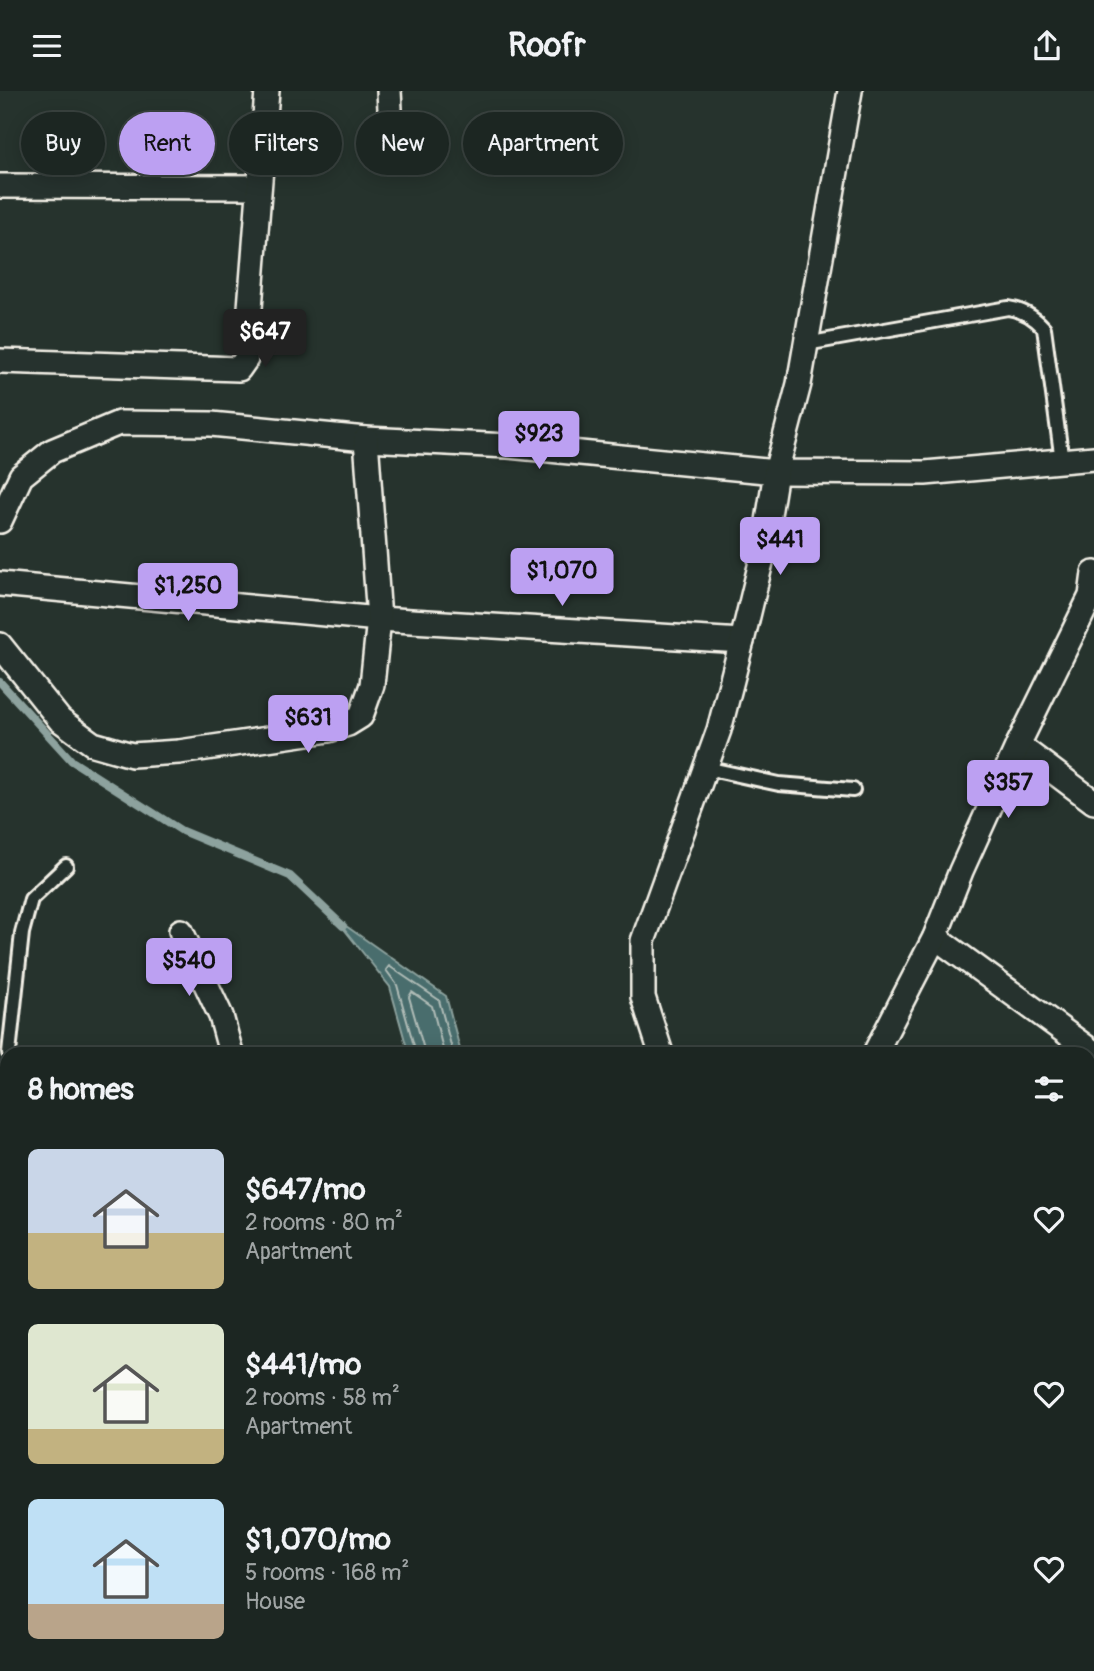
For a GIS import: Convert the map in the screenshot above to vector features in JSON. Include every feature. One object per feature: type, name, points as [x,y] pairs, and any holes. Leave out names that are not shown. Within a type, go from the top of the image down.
[{"type":"street","points":[[0,361],[239,369],[246,359],[267,91]]},
{"type":"street","points":[[659,1047],[643,997],[643,941],[706,768],[742,641],[762,558],[776,472],[799,384],[850,91]]},
{"type":"street","points":[[0,186],[259,187]]},
{"type":"street","points":[[0,521],[20,476],[52,451],[119,423],[211,424],[366,439],[508,446],[776,472],[925,473],[1094,457]]},
{"type":"street","points":[[0,645],[60,720],[93,744],[132,755],[179,752],[329,730],[348,724],[361,716],[372,685],[379,619],[366,439]]},
{"type":"street","points":[[878,1047],[934,937],[1018,745],[1091,596],[1094,573]]},
{"type":"street","points":[[0,584],[379,619],[742,641]]},
{"type":"street","points":[[1018,745],[1094,802]]},
{"type":"street","points":[[181,931],[222,1016],[230,1047]]},
{"type":"street","points":[[934,937],[1086,1047]]},
{"type":"lane","points":[[806,344],[1008,308],[1018,309],[1035,318],[1044,328],[1062,461]]},
{"type":"lane","points":[[706,768],[779,784],[853,790]]},
{"type":"lane","points":[[10,1047],[22,933],[31,899],[66,866]]},
{"type":"water","points":[[336,919],[446,996],[459,1047],[407,1047],[390,987]]},
{"type":"waterway","points":[[0,682],[72,761],[182,831],[290,876],[343,926]]}]
